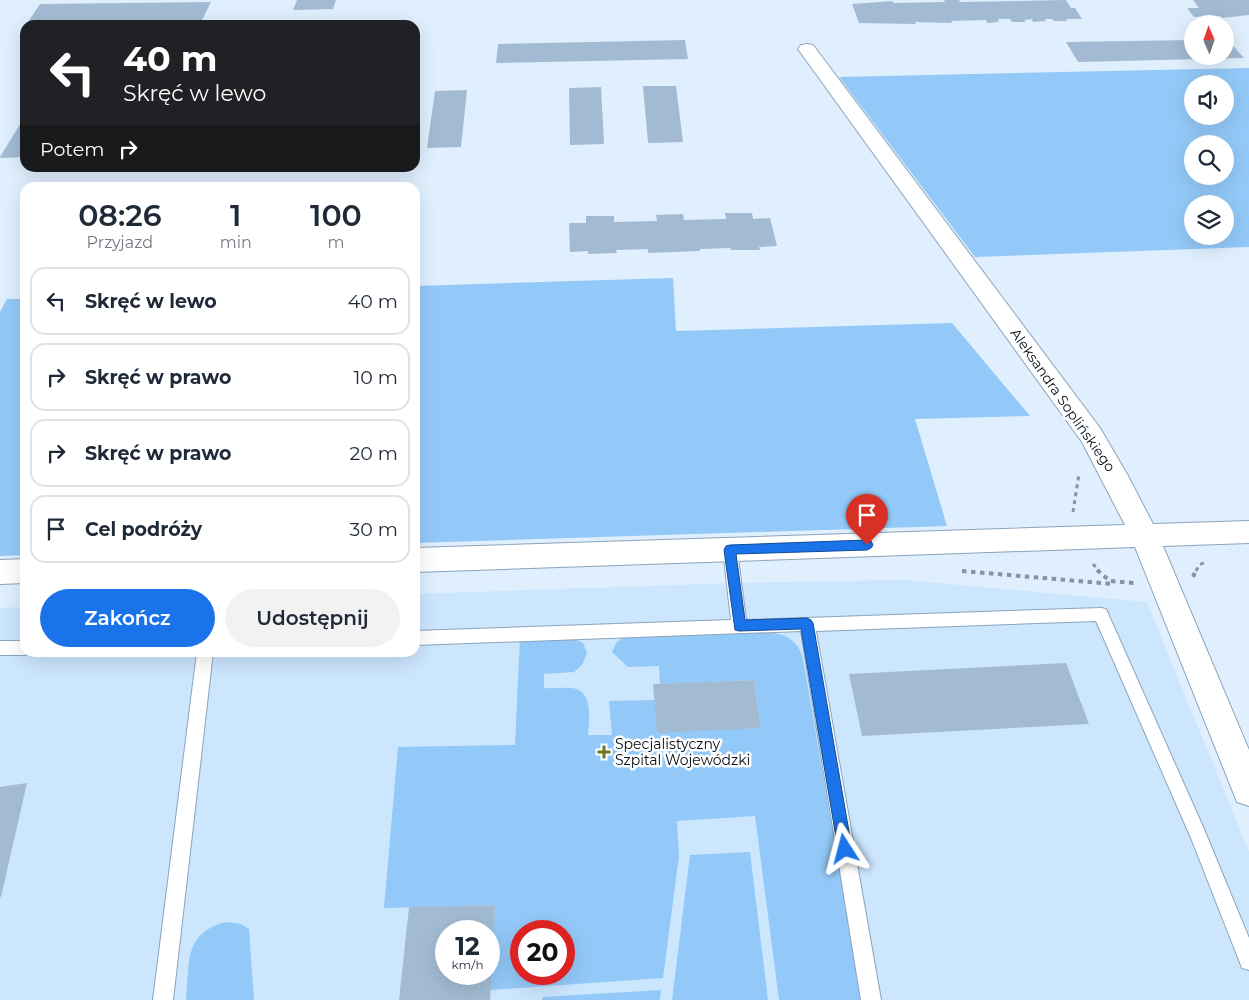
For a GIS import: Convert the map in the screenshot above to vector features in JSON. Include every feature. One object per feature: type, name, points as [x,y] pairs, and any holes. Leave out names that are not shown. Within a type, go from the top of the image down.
[{"type":"street","name":"Aleksandra Soplińskiego","points":[[807,49],[1091,435],[1112,468],[1145,535],[1249,790]]},
{"type":"street","points":[[420,560],[1249,532]]},
{"type":"street","points":[[0,572],[20,571]]},
{"type":"lane","points":[[730,550],[739,626]]},
{"type":"lane","points":[[420,638],[1100,614],[1198,835],[1249,961]]},
{"type":"lane","points":[[807,623],[871,1000]]},
{"type":"lane","points":[[0,648],[20,648]]},
{"type":"lane","points":[[162,1000],[204,657]]},
{"type":"path","points":[[1192,581],[1199,565],[1214,559]]},
{"type":"shaded area","points":[[1249,68],[1249,247],[975,257],[839,77]]},
{"type":"shaded area","points":[[673,278],[676,331],[952,323],[1030,416],[915,419],[947,526],[420,543],[420,286]]},
{"type":"shaded area","points":[[7,299],[20,299],[20,555],[0,556],[0,312]]},
{"type":"shaded area","name":"Specjalistyczny Szpital Wojewódzki","points":[[904,580],[1147,602],[1249,852],[1249,1000],[0,1000],[0,608],[20,607],[20,657],[420,657],[420,594],[734,583]]},
{"type":"shaded area","points":[[769,632],[786,637],[798,647],[803,659],[862,1000],[779,1000],[755,816],[677,821],[679,856],[663,978],[575,984],[575,920],[510,920],[510,985],[562,985],[490,990],[490,985],[500,985],[500,920],[494,920],[495,905],[384,908],[398,747],[515,745],[520,637],[566,635],[583,643],[587,653],[582,665],[574,672],[544,674],[544,688],[572,688],[584,694],[589,707],[588,735],[612,735],[609,701],[655,700],[761,728],[754,680],[660,684],[659,666],[628,667],[612,652],[616,643],[625,636]]},
{"type":"shaded area","points":[[750,852],[768,1000],[672,1000],[690,855]]},
{"type":"shaded area","points":[[226,922],[241,924],[249,929],[254,1000],[186,1000],[191,951],[202,934],[212,927]]},
{"type":"shaded area","points":[[661,990],[660,1000],[542,1000],[542,997]]},
{"type":"building","points":[[297,0],[336,0],[333,9],[293,10]]},
{"type":"building","points":[[944,0],[959,0],[960,2],[1066,0],[1071,8],[1075,8],[1082,19],[1054,21],[1052,19],[1045,19],[1046,21],[1033,22],[1032,19],[1024,20],[1026,22],[1012,22],[1010,19],[998,19],[999,22],[987,23],[986,20],[951,21],[952,23],[915,22],[916,24],[859,23],[852,4],[893,1],[893,3],[945,2]]},
{"type":"building","points":[[1193,0],[1249,0],[1249,15],[1234,17],[1234,15],[1192,15],[1187,8],[1199,8]]},
{"type":"building","points":[[211,2],[202,20],[29,20],[40,4]]},
{"type":"building","points":[[685,40],[688,59],[496,63],[498,44]]},
{"type":"building","points":[[1184,40],[1184,59],[1078,62],[1066,42]]},
{"type":"building","points":[[1234,47],[1244,58],[1234,58]]},
{"type":"building","points":[[643,86],[676,86],[683,142],[648,143]]},
{"type":"building","points":[[601,87],[604,144],[570,145],[569,88]]},
{"type":"building","points":[[467,90],[461,147],[427,148],[435,91]]},
{"type":"building","points":[[20,124],[20,157],[0,157]]},
{"type":"building","points":[[725,213],[752,213],[753,219],[770,218],[777,246],[759,247],[760,250],[731,250],[730,248],[648,253],[648,249],[616,250],[617,253],[588,254],[588,251],[570,252],[569,223],[586,223],[586,216],[614,216],[614,222],[657,221],[656,215],[683,214],[684,220],[726,219]]},
{"type":"building","points":[[1066,663],[1089,724],[862,736],[849,674]]},
{"type":"building","points":[[754,680],[761,728],[657,733],[653,684]]},
{"type":"building","points":[[27,783],[1,897],[0,897],[0,787]]},
{"type":"building","points":[[495,905],[494,920],[435,920],[435,985],[491,985],[490,1000],[399,1000],[409,907]]},
{"type":"place","name":"Specjalistyczny Szpital Wojewódzki","points":[[604,752]]},
{"type":"route","points":[[845,849],[807,623],[739,626],[730,550],[867,545]]}]
